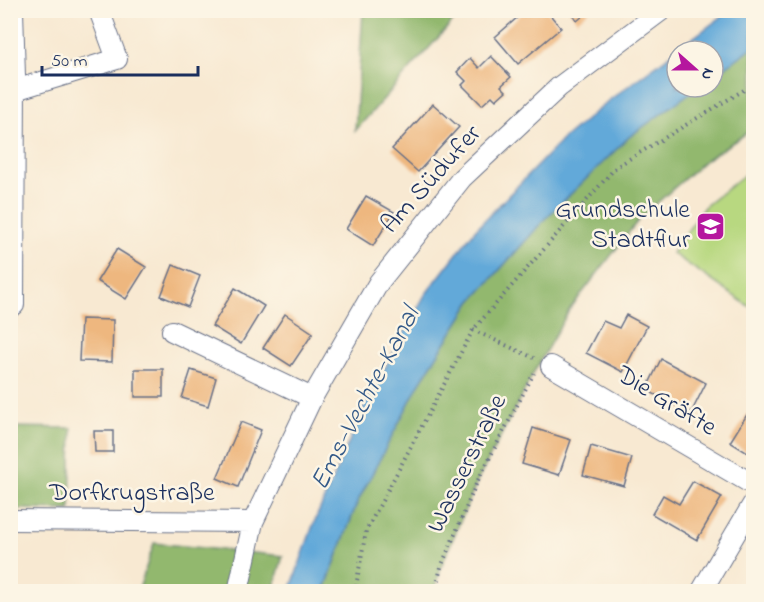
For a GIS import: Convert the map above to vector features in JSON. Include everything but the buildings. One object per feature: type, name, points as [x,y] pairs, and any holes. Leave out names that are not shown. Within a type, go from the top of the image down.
[{"type":"street","points":[[10,305],[14,305],[13,10]]},
{"type":"street","points":[[15,90],[117,59],[99,10]]},
{"type":"street","name":"Am Südufer","points":[[238,591],[253,522],[312,398],[380,282],[462,178],[559,87],[662,10]]},
{"type":"street","points":[[171,332],[312,398]]},
{"type":"street","name":"Die Gräfte","points":[[551,366],[753,485]]},
{"type":"street","points":[[702,591],[753,502]]},
{"type":"street","name":"Dorfkrugstraße","points":[[10,520],[253,522]]},
{"type":"path","points":[[355,591],[366,531],[473,330],[616,167],[753,84]]},
{"type":"path","points":[[473,330],[551,366]]},
{"type":"path","name":"Wasserstraße","points":[[435,591],[441,567],[477,482],[534,372],[551,366]]},
{"type":"green space","points":[[363,11],[462,11],[355,131]]},
{"type":"green space","points":[[753,47],[753,129],[707,159],[640,218],[570,309],[534,372],[477,482],[441,567],[435,591],[324,592],[357,503],[419,384],[471,302],[545,219],[629,137],[681,99],[725,99],[725,67]]},
{"type":"green space","points":[[753,168],[753,309],[672,253],[704,207]]},
{"type":"green space","points":[[11,427],[72,428],[70,510],[11,509]]},
{"type":"green space","points":[[154,543],[283,556],[273,591],[138,592]]},
{"type":"water","points":[[732,11],[753,11],[753,47],[725,67],[725,39],[692,39]]},
{"type":"water","points":[[665,59],[665,99],[681,99],[629,137],[545,219],[471,302],[419,384],[357,503],[324,591],[290,591],[313,525],[366,402],[425,295],[475,230],[562,140],[608,101]]},
{"type":"place","name":"Grundschule Stadtflur","points":[[711,226]]},
{"type":"water label","name":"Ems-Vechte-Kanal","points":[[366,399]]}]
